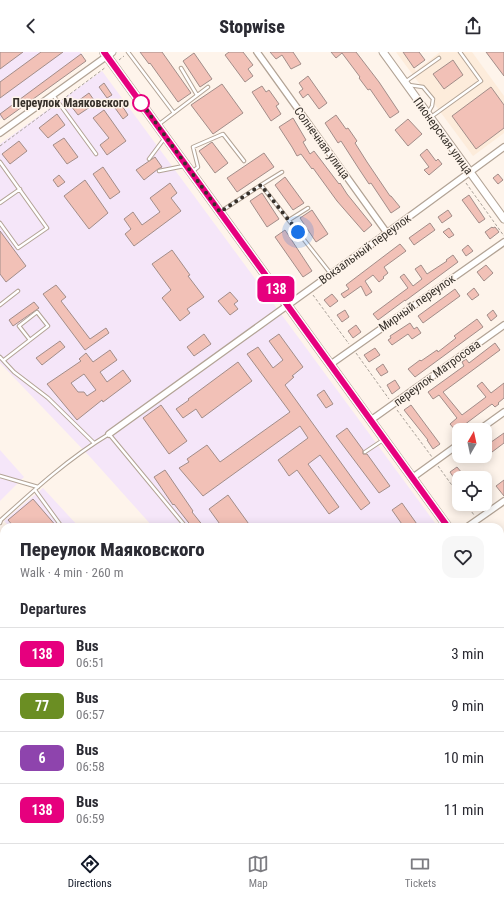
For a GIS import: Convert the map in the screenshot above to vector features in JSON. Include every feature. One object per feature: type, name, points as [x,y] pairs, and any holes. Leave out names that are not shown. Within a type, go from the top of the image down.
[{"type":"main road","points":[[109,56],[445,523]]},
{"type":"street","name":"Солнечная улица","points":[[257,52],[388,233]]},
{"type":"street","name":"Пионерская улица","points":[[383,52],[504,219]]},
{"type":"street","points":[[0,133],[109,56]]},
{"type":"street","name":"Вокзальный переулок","points":[[109,434],[310,290],[504,147]]},
{"type":"street","name":"Мирный переулок","points":[[331,364],[504,242]]},
{"type":"street","name":"переулок Матросова","points":[[371,420],[504,325]]},
{"type":"street","points":[[489,423],[504,412]]},
{"type":"street","points":[[412,478],[452,449]]},
{"type":"street","points":[[473,523],[504,501]]},
{"type":"lane","points":[[429,116],[481,81],[460,52]]},
{"type":"lane","points":[[127,53],[174,113]]},
{"type":"lane","points":[[405,83],[439,58]]},
{"type":"lane","points":[[181,68],[197,95]]},
{"type":"lane","points":[[405,83],[423,87],[433,99],[429,116]]},
{"type":"lane","points":[[158,126],[208,86]]},
{"type":"lane","points":[[53,95],[96,154]]},
{"type":"lane","points":[[159,171],[198,167],[193,147],[223,134],[244,161]]},
{"type":"lane","points":[[149,160],[166,137]]},
{"type":"lane","points":[[0,162],[47,228],[18,248],[0,223]]},
{"type":"lane","points":[[220,212],[282,172]]},
{"type":"lane","points":[[261,185],[331,274]]},
{"type":"lane","points":[[0,203],[20,189]]},
{"type":"lane","points":[[288,220],[308,208]]},
{"type":"lane","points":[[0,305],[18,291]]},
{"type":"lane","points":[[0,297],[3,302]]},
{"type":"lane","points":[[4,360],[30,340],[48,326],[37,312],[19,326],[30,340]]},
{"type":"lane","points":[[0,357],[14,372],[48,398],[94,443]]},
{"type":"lane","points":[[0,523],[1,520],[38,487],[94,443],[109,434],[183,523]]},
{"type":"lane","points":[[365,452],[384,439]]},
{"type":"lane","points":[[0,476],[38,487]]},
{"type":"lane","points":[[35,490],[59,523]]},
{"type":"path","points":[[0,146],[58,102],[109,56],[118,60],[127,53]]},
{"type":"path","points":[[464,181],[504,236]]},
{"type":"path","points":[[310,290],[452,485]]},
{"type":"shaded area","points":[[0,52],[80,52],[83,55],[0,119]]},
{"type":"shaded area","points":[[396,52],[403,52],[416,71],[440,52],[472,52],[504,96],[504,133],[473,156]]},
{"type":"shaded area","points":[[102,71],[435,523],[149,523],[92,459],[0,363],[0,144]]},
{"type":"shaded area","points":[[0,450],[24,477],[0,501]]},
{"type":"shaded area","points":[[43,488],[75,523],[6,523],[4,521]]},
{"type":"building","points":[[0,52],[23,52],[0,69]]},
{"type":"building","points":[[41,52],[63,52],[0,98],[0,82]]},
{"type":"building","points":[[140,52],[162,52],[191,93],[178,102],[150,63],[149,64]]},
{"type":"building","points":[[229,52],[243,52],[253,65],[248,69],[253,76],[245,82],[225,55]]},
{"type":"building","points":[[270,52],[293,52],[301,64],[291,69],[282,55],[276,59]]},
{"type":"building","points":[[331,52],[356,52],[379,82],[399,112],[390,118],[342,53],[336,58]]},
{"type":"building","points":[[403,52],[419,52],[425,60],[414,68]]},
{"type":"building","points":[[486,52],[504,52],[504,76]]},
{"type":"building","points":[[194,53],[212,79],[200,87],[183,61]]},
{"type":"building","points":[[81,54],[86,61],[4,120],[0,114]]},
{"type":"building","points":[[453,60],[463,75],[444,89],[433,74]]},
{"type":"building","points":[[308,76],[327,103],[319,109],[308,94],[303,98],[299,92],[303,89],[299,83]]},
{"type":"building","points":[[104,83],[112,95],[107,98],[99,87]]},
{"type":"building","points":[[222,84],[243,113],[213,134],[191,105]]},
{"type":"building","points":[[262,86],[266,92],[269,90],[279,104],[276,106],[281,114],[271,121],[252,92]]},
{"type":"building","points":[[491,87],[504,105],[504,128],[476,149],[452,116]]},
{"type":"building","points":[[89,93],[96,103],[78,115],[71,106]]},
{"type":"building","points":[[121,104],[128,115],[123,119],[115,108]]},
{"type":"building","points":[[104,110],[126,141],[107,155],[100,145],[109,138],[93,118]]},
{"type":"building","points":[[57,114],[65,125],[48,138],[39,128]]},
{"type":"building","points":[[336,115],[346,129],[348,128],[357,141],[355,143],[367,162],[390,196],[400,207],[391,213],[371,183],[369,184],[341,141],[338,143],[325,123]]},
{"type":"building","points":[[293,118],[306,140],[303,142],[310,154],[314,151],[372,225],[364,232],[337,201],[301,154],[297,156],[279,127]]},
{"type":"building","points":[[408,119],[422,134],[408,146],[395,130]]},
{"type":"building","points":[[64,138],[78,157],[67,164],[53,145]]},
{"type":"building","points":[[19,141],[27,151],[10,164],[2,154]]},
{"type":"building","points":[[212,142],[228,163],[215,173],[199,151]]},
{"type":"building","points":[[427,149],[436,161],[438,159],[442,164],[429,175],[424,170],[429,167],[420,155]]},
{"type":"building","points":[[264,153],[274,167],[237,192],[227,178]]},
{"type":"building","points":[[155,157],[162,167],[144,180],[136,170]]},
{"type":"building","points":[[103,167],[120,192],[110,199],[93,174]]},
{"type":"building","points":[[498,174],[503,180],[498,184],[493,178]]},
{"type":"building","points":[[59,175],[65,182],[58,187],[53,180]]},
{"type":"building","points":[[285,177],[304,203],[293,210],[275,185]]},
{"type":"building","points":[[85,180],[108,213],[89,229],[64,196]]},
{"type":"building","points":[[170,183],[177,193],[171,198],[181,211],[134,246],[125,234],[131,229],[124,219],[133,212],[142,225],[160,212],[150,198]]},
{"type":"building","points":[[262,193],[279,219],[267,227],[250,201]]},
{"type":"building","points":[[469,195],[485,219],[479,223],[462,200]]},
{"type":"building","points":[[312,210],[328,234],[316,242],[300,218]]},
{"type":"building","points":[[448,210],[452,216],[442,223],[438,217]]},
{"type":"building","points":[[430,223],[435,230],[414,245],[409,238]]},
{"type":"building","points":[[492,227],[495,227],[499,232],[490,239],[485,232]]},
{"type":"building","points":[[449,228],[454,235],[449,238],[443,232]]},
{"type":"building","points":[[285,230],[312,271],[303,277],[275,237]]},
{"type":"building","points":[[0,231],[26,266],[6,282],[0,274]]},
{"type":"building","points":[[400,244],[406,251],[384,267],[388,273],[383,277],[384,278],[379,282],[373,275],[365,281],[372,292],[366,296],[361,286],[344,298],[341,294],[349,289],[346,285]]},
{"type":"building","points":[[468,245],[473,251],[466,256],[462,250]]},
{"type":"building","points":[[172,250],[190,275],[188,276],[204,297],[187,309],[190,313],[180,321],[162,298],[171,290],[152,264]]},
{"type":"building","points":[[453,255],[458,262],[378,320],[373,314],[408,288],[400,277],[404,274],[413,286],[422,279],[415,269],[421,265],[427,274],[447,261],[446,260]]},
{"type":"building","points":[[486,265],[493,273],[484,281],[477,272]]},
{"type":"building","points":[[56,285],[66,297],[61,301],[90,339],[106,328],[109,333],[85,350],[43,294]]},
{"type":"building","points":[[474,288],[479,295],[472,300],[467,294]]},
{"type":"building","points":[[455,289],[460,296],[423,323],[418,316]]},
{"type":"building","points":[[230,292],[238,301],[234,304],[238,309],[230,315],[218,301]]},
{"type":"building","points":[[332,294],[338,301],[330,307],[324,300]]},
{"type":"building","points":[[34,302],[39,308],[13,326],[9,320]]},
{"type":"building","points":[[345,310],[349,317],[342,322],[337,315]]},
{"type":"building","points":[[493,310],[497,316],[491,321],[487,315]]},
{"type":"building","points":[[477,319],[483,327],[415,377],[408,369],[437,350],[438,352],[456,338],[454,336]]},
{"type":"building","points":[[410,323],[414,329],[417,327],[421,333],[412,339],[408,334],[392,345],[388,340],[391,338],[390,336]]},
{"type":"building","points":[[356,325],[361,332],[353,338],[348,331]]},
{"type":"building","points":[[204,334],[211,344],[194,356],[187,347]]},
{"type":"building","points":[[279,334],[303,367],[292,376],[294,377],[285,385],[370,503],[361,510],[320,455],[308,464],[339,507],[329,514],[297,470],[289,476],[278,460],[308,438],[300,426],[203,496],[179,468],[189,462],[187,459],[207,445],[220,462],[290,412],[247,354],[258,347],[273,368],[283,360],[269,341]]},
{"type":"building","points":[[60,341],[65,347],[42,365],[36,358]]},
{"type":"building","points":[[495,343],[500,350],[443,392],[462,415],[486,397],[477,386],[482,382],[491,393],[504,383],[504,398],[495,407],[492,404],[467,423],[452,423],[452,426],[450,424],[457,418],[439,395],[433,399],[428,392],[464,366],[462,362],[466,359],[469,363]]},
{"type":"building","points":[[375,348],[380,355],[369,362],[364,355]]},
{"type":"building","points":[[110,350],[117,360],[100,372],[107,382],[123,370],[131,381],[103,402],[102,400],[77,420],[47,384],[81,361],[79,359],[86,353],[93,362]],"holes":[[[84,374],[96,390],[87,396],[84,392],[78,392],[71,383]]]},
{"type":"building","points":[[238,362],[252,381],[202,418],[196,409],[183,418],[176,409]]},
{"type":"building","points":[[383,364],[388,372],[381,376],[376,369]]},
{"type":"building","points":[[395,380],[400,388],[392,394],[387,385]]},
{"type":"building","points":[[324,390],[333,404],[326,408],[317,395]]},
{"type":"building","points":[[161,405],[187,441],[169,454],[143,418]]},
{"type":"building","points":[[411,405],[440,444],[433,449],[428,440],[404,410]]},
{"type":"building","points":[[347,428],[363,450],[363,454],[367,454],[390,486],[379,493],[336,436]]},
{"type":"building","points":[[504,433],[504,443],[492,452],[492,441]]},
{"type":"building","points":[[457,467],[460,471],[452,471],[452,475],[450,472]]},
{"type":"building","points":[[165,470],[201,523],[189,523],[174,504],[173,505],[154,477]]},
{"type":"building","points":[[504,480],[504,496],[496,486]]},
{"type":"building","points":[[228,495],[248,523],[219,523],[209,509]]},
{"type":"building","points":[[33,499],[54,523],[11,523],[8,520]]},
{"type":"building","points":[[402,503],[416,523],[401,523],[392,510]]},
{"type":"bus line","name":"138","points":[[104,52],[445,523]]},
{"type":"place","name":"Переулок Маяковского","points":[[141,103]]},
{"type":"route","points":[[141,103],[140,101],[220,212],[261,185],[298,232]]}]
